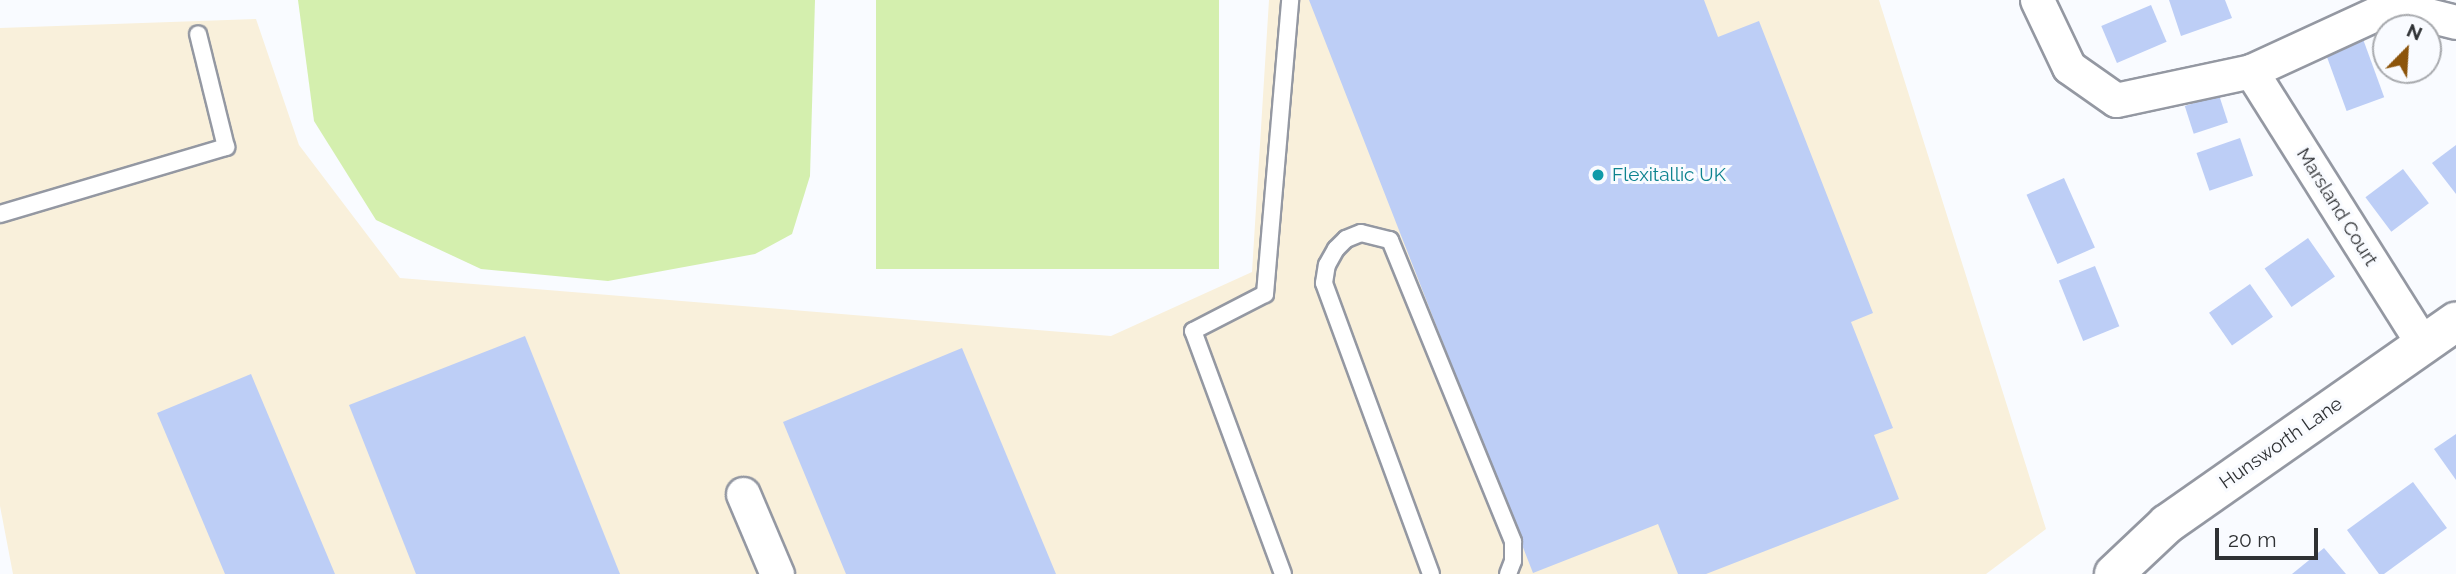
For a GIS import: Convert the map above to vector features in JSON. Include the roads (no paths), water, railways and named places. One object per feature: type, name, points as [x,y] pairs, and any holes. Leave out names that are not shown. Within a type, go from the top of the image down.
[{"type":"main road","name":"Hunsworth Lane","points":[[2114,574],[2167,524],[2456,322]]},
{"type":"street","points":[[2037,0],[2069,67],[2116,100],[2251,71],[2392,6],[2456,22]]},
{"type":"street","name":"Marsland Court","points":[[2251,71],[2423,344]]},
{"type":"street","points":[[743,494],[777,574]]},
{"type":"lane","points":[[1283,574],[1193,331],[1265,294],[1290,0]]},
{"type":"lane","points":[[0,214],[226,147],[198,34]]},
{"type":"lane","points":[[1431,574],[1324,283],[1327,265],[1336,249],[1346,239],[1361,233],[1390,240],[1513,542],[1513,561],[1508,574]]},
{"type":"place","name":"Flexitallic UK","points":[[1598,175]]}]
